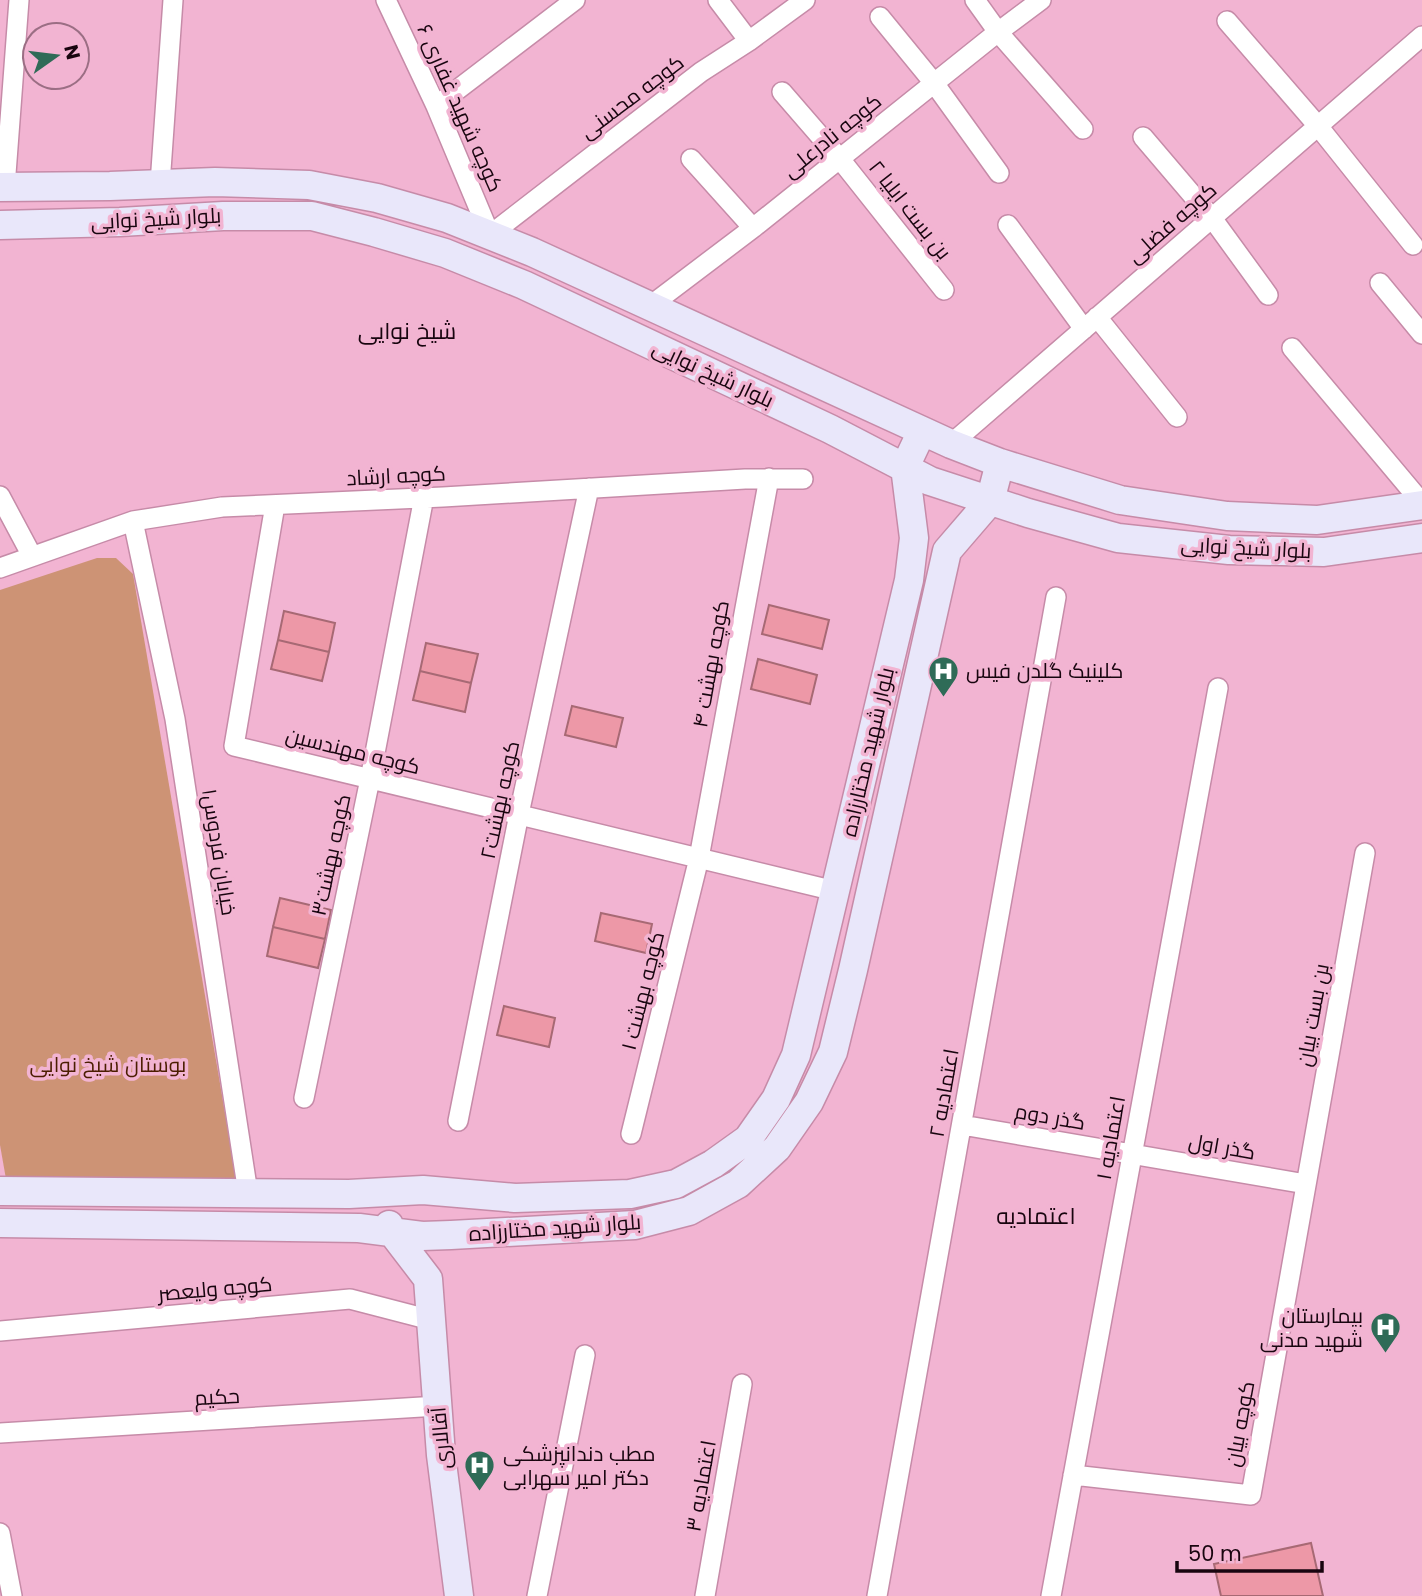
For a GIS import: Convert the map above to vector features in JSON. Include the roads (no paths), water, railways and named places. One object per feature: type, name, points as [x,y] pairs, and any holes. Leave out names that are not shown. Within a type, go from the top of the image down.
[{"type":"street","points":[[2,187],[19,0]]},
{"type":"street","points":[[160,184],[173,0]]},
{"type":"street","name":"کوچه شهید غفاری ۶","points":[[386,0],[436,106],[490,234]]},
{"type":"street","points":[[436,106],[575,0]]},
{"type":"street","points":[[718,0],[749,41]]},
{"type":"street","name":"کوچه محسنی","points":[[490,234],[701,72],[805,0]]},
{"type":"street","points":[[975,0],[998,32],[1083,129]]},
{"type":"street","name":"کوچه نادرعلی","points":[[650,306],[1041,0]]},
{"type":"street","points":[[880,18],[934,83],[999,173]]},
{"type":"street","points":[[1227,21],[1318,126],[1413,245]]},
{"type":"street","name":"کوچه فضلی","points":[[951,444],[1422,36]]},
{"type":"street","name":"بن بست ایلیا ۲","points":[[782,92],[840,159],[944,290]]},
{"type":"street","points":[[1143,137],[1212,218],[1268,295]]},
{"type":"street","points":[[691,159],[753,228]]},
{"type":"street","name":"بلوار شیخ نوایی","points":[[2,187],[215,182],[309,185],[377,198],[447,218],[490,234],[951,444],[1000,463],[1120,500],[1227,516],[1317,520],[1422,504]]},
{"type":"street","name":"بلوار شیخ نوایی","points":[[0,225],[223,216],[312,216],[445,253],[524,285],[830,429],[930,481],[1028,513],[1118,538],[1229,551],[1324,552],[1422,538]]},
{"type":"street","points":[[1008,225],[1090,323],[1177,417]]},
{"type":"street","points":[[1380,283],[1422,334]]},
{"type":"street","points":[[1292,348],[1422,504]]},
{"type":"street","points":[[905,467],[922,431]]},
{"type":"street","name":"بلوار شهید مختارزاده","points":[[0,1223],[359,1228],[422,1236],[451,1235],[635,1225],[690,1211],[738,1184],[777,1148],[808,1102],[833,1052],[947,551],[990,501],[1000,463]]},
{"type":"street","name":"بلوار شهید مختارزاده","points":[[0,1191],[349,1194],[424,1190],[515,1198],[630,1194],[676,1184],[713,1164],[748,1139],[776,1099],[796,1055],[909,580],[914,538],[905,467]]},
{"type":"street","name":"کوچه بهشت ۴","points":[[699,858],[769,478]]},
{"type":"street","name":"کوچه ارشاد","points":[[0,568],[134,521],[222,508],[803,478]]},
{"type":"street","name":"کوچه بهشت۲","points":[[458,1121],[519,814],[589,488]]},
{"type":"street","points":[[0,496],[32,556]]},
{"type":"street","name":"کوچه بهشت۳","points":[[304,1098],[370,779],[424,498]]},
{"type":"street","name":"کوچه مهندسین","points":[[275,505],[234,746],[835,891]]},
{"type":"street","name":"خیابان فردوس۱","points":[[134,521],[175,719],[248,1193]]},
{"type":"street","name":"اعتمادیه ۲","points":[[877,1596],[1056,597]]},
{"type":"street","name":"اعتمادیه ۱","points":[[1051,1596],[1218,688]]},
{"type":"street","name":"بن بست بیان","points":[[1306,1184],[1364,853]]},
{"type":"street","name":"کوچه بهشت ۱","points":[[631,1134],[699,858]]},
{"type":"street","name":"گذر دوم","points":[[962,1125],[1131,1154]]},
{"type":"street","name":"گذر اول","points":[[1131,1154],[1306,1184]]},
{"type":"street","name":"کوچه بیان","points":[[1073,1475],[1251,1495],[1306,1184]]},
{"type":"street","points":[[398,1191],[384,1212],[391,1232],[428,1279],[460,1219],[461,1210],[456,1199],[448,1192]]},
{"type":"street","name":"آقالاری","points":[[428,1279],[441,1455],[459,1596]]},
{"type":"street","name":"کوچه ولیعصر","points":[[0,1331],[350,1299],[431,1320]]},
{"type":"street","points":[[537,1596],[584,1355]]},
{"type":"street","name":"اعتمادیه ۳","points":[[705,1596],[742,1384]]},
{"type":"street","name":"حکیم","points":[[0,1433],[438,1406]]},
{"type":"street","points":[[0,1533],[12,1596]]},
{"type":"place","name":"کلینیک گلدن فیس","points":[[943,698]]},
{"type":"place","name":"بیمارستان شهید مدنی","points":[[1386,1355]]},
{"type":"place","name":"مطب دندانپزشکی دکتر امیر سهرابی","points":[[480,1493]]},
{"type":"district","name":"شیخ نوایی","points":[[407,331]]},
{"type":"district","name":"اعتمادیه","points":[[1036,1216]]},
{"type":"park label","name":"بوستان شیخ نوایی","points":[[108,1065]]}]
